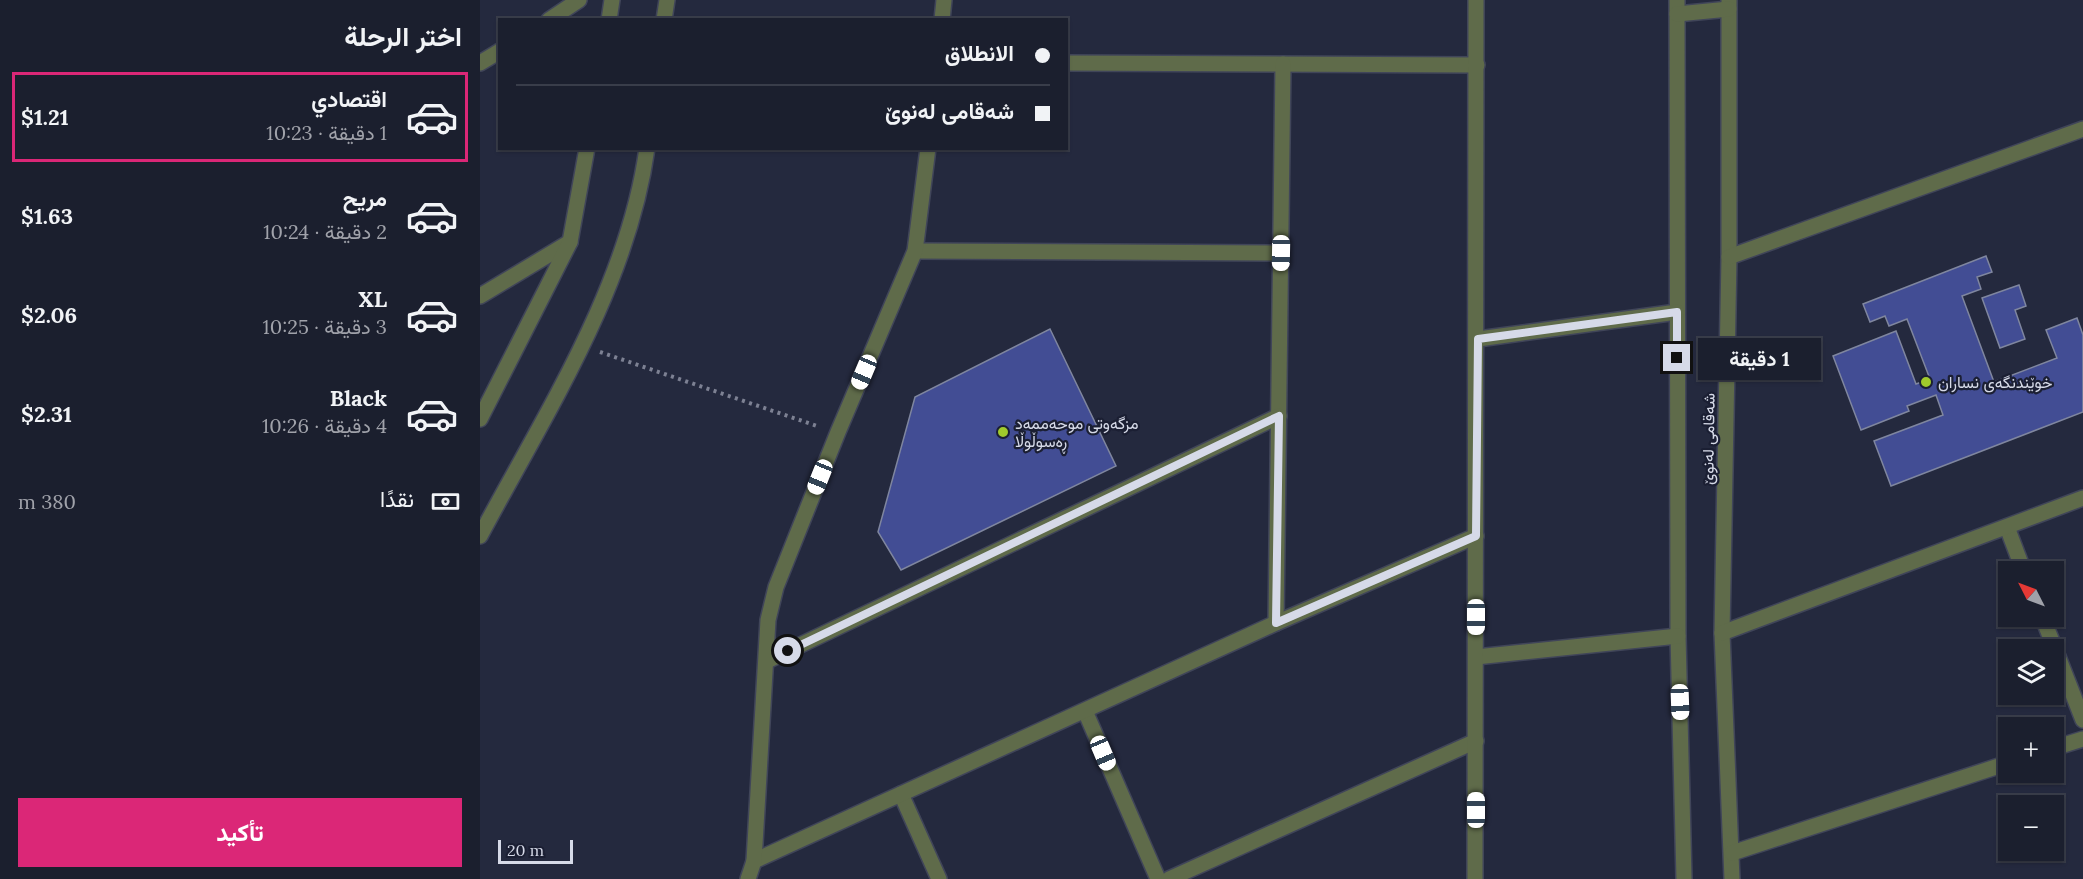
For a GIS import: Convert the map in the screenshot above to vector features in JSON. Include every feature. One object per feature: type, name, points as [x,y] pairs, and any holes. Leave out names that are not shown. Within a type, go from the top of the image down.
[{"type":"street","points":[[552,18],[579,0]]},
{"type":"street","points":[[609,18],[612,0]]},
{"type":"street","points":[[664,18],[667,0]]},
{"type":"street","points":[[942,18],[944,0]]},
{"type":"street","points":[[1475,879],[1478,339],[1476,0]]},
{"type":"street","points":[[1677,7],[1729,4]]},
{"type":"street","name":"شەقامی لەنوێ","points":[[1729,4],[1730,257],[1722,633],[1732,879]]},
{"type":"street","name":"شەقامی لەنوێ","points":[[1677,7],[1678,636],[1684,879]]},
{"type":"street","points":[[480,63],[498,52]]},
{"type":"street","points":[[1068,63],[1477,65]]},
{"type":"street","points":[[1276,623],[1283,64]]},
{"type":"street","points":[[1730,257],[2083,129]]},
{"type":"street","points":[[480,419],[570,242],[586,150]]},
{"type":"street","points":[[480,536],[581,345],[612,281],[633,219],[646,150]]},
{"type":"street","points":[[748,879],[754,861],[768,620],[776,587],[838,432],[915,251],[928,150]]},
{"type":"street","points":[[480,296],[570,242]]},
{"type":"street","points":[[915,251],[1281,253]]},
{"type":"street","points":[[1478,339],[1677,312]]},
{"type":"street","points":[[767,661],[1279,416]]},
{"type":"street","points":[[1722,633],[2083,498]]},
{"type":"street","points":[[2007,527],[2020,561]]},
{"type":"street","points":[[754,861],[1276,623],[1476,536]]},
{"type":"street","points":[[2046,627],[2083,720]]},
{"type":"street","points":[[1476,657],[1678,636]]},
{"type":"street","points":[[1085,711],[1158,879]]},
{"type":"street","points":[[2064,745],[2083,739]]},
{"type":"street","points":[[1168,879],[1476,741]]},
{"type":"street","points":[[1732,853],[1998,766]]},
{"type":"street","points":[[901,794],[939,879]]},
{"type":"path","points":[[581,345],[651,371],[838,432]]},
{"type":"building","points":[[1986,256],[1992,272],[1977,277],[1981,289],[1962,296],[1994,382],[2057,358],[2046,330],[2077,318],[2083,335],[2083,412],[1891,486],[1874,441],[1943,415],[1936,395],[1907,406],[1909,411],[1861,430],[1833,356],[1896,331],[1916,384],[1930,379],[1907,319],[1889,326],[1885,316],[1870,322],[1863,304]]},
{"type":"building","points":[[2019,285],[2026,306],[2015,310],[2025,339],[2000,348],[1982,298]]},
{"type":"building","name":"مزگەوتی موحەممەد ڕەسوڵوڵا","points":[[1050,329],[1116,466],[901,570],[878,532],[915,397]]},
{"type":"place","name":"خوێندنگەی نساران","points":[[1926,382]]},
{"type":"place","name":"مزگەوتی موحەممەد ڕەسوڵوڵا","points":[[1003,432]]},
{"type":"route","points":[[788,651],[1279,416],[1276,623],[1476,536],[1478,339],[1677,312],[1677,358]]}]
